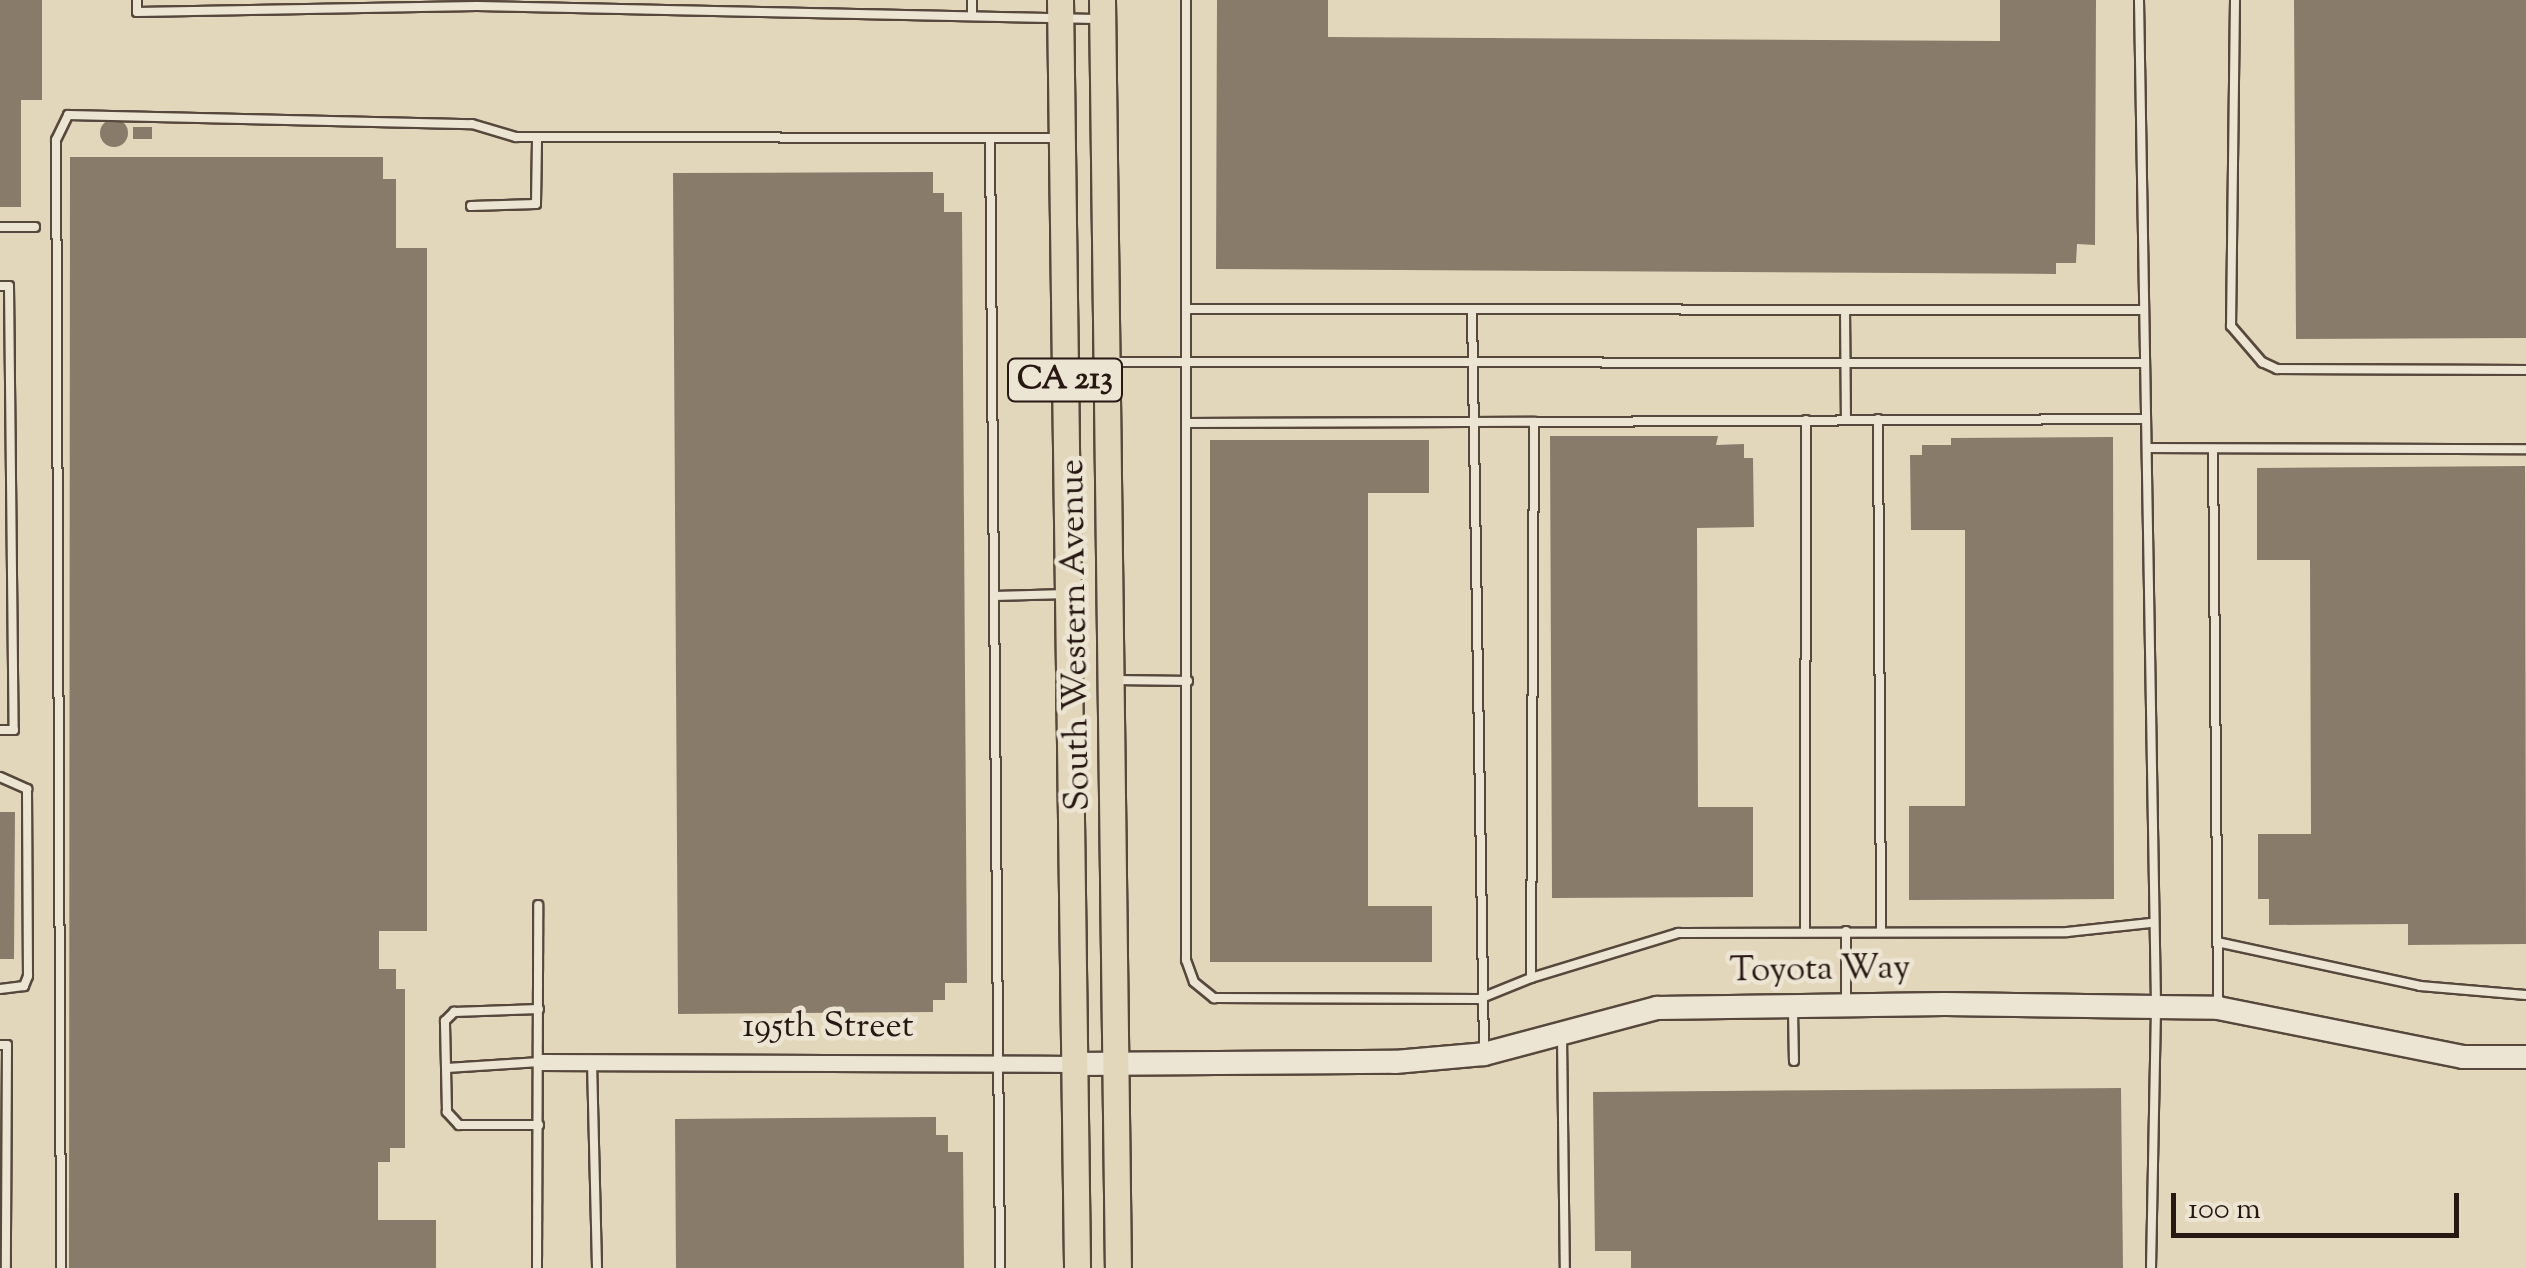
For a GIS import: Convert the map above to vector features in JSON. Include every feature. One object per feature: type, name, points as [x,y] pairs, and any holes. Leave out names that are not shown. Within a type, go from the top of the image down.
[{"type":"main road","name":"South Western Avenue","points":[[1060,9],[1077,1268]]},
{"type":"main road","name":"South Western Avenue","points":[[1102,10],[1114,680],[1118,1268]]},
{"type":"street","name":"Toyota Way","points":[[1116,1063],[1484,1054],[1657,1008],[1846,1005],[2218,1008],[2463,1057],[2526,1057]]},
{"type":"street","name":"195th Street","points":[[540,1062],[1116,1063]]},
{"type":"lane","points":[[137,0],[137,12],[477,6],[972,16],[1102,10]]},
{"type":"lane","points":[[972,0],[972,16]]},
{"type":"lane","points":[[1186,0],[1190,361],[1186,960],[1194,982],[1214,998],[1479,999],[1531,978],[1678,933],[2068,932],[2151,923]]},
{"type":"lane","points":[[2140,0],[2151,923],[2156,1008],[2151,1268]]},
{"type":"lane","points":[[2235,0],[2231,326],[2262,362],[2277,368],[2526,370]]},
{"type":"lane","points":[[61,1268],[56,140],[68,114],[472,124],[537,137],[1062,138]]},
{"type":"lane","points":[[471,206],[536,204],[537,137]]},
{"type":"lane","points":[[990,138],[998,596],[1000,1268]]},
{"type":"lane","points":[[0,227],[35,226]]},
{"type":"lane","points":[[0,286],[9,286],[14,730],[0,730]]},
{"type":"lane","points":[[1189,310],[2144,310]]},
{"type":"lane","points":[[1472,310],[1479,999],[1484,1054]]},
{"type":"lane","points":[[1846,310],[1846,420]]},
{"type":"lane","points":[[1108,362],[2145,363]]},
{"type":"lane","points":[[1190,423],[2146,419]]},
{"type":"lane","points":[[1805,931],[1806,420]]},
{"type":"lane","points":[[1878,420],[1881,932]]},
{"type":"lane","points":[[1531,978],[1534,422]]},
{"type":"lane","points":[[2147,448],[2526,449]]},
{"type":"lane","points":[[2214,449],[2218,1008]]},
{"type":"lane","points":[[998,596],[1068,594]]},
{"type":"lane","points":[[1114,680],[1188,681]]},
{"type":"lane","points":[[0,777],[27,789],[28,976],[24,986],[0,989]]},
{"type":"lane","points":[[537,1268],[538,906]]},
{"type":"lane","points":[[1846,931],[1846,1005]]},
{"type":"lane","points":[[2218,942],[2420,986],[2526,995]]},
{"type":"lane","points":[[1792,1006],[1794,1061]]},
{"type":"lane","points":[[539,1009],[454,1012],[446,1021],[447,1112],[459,1126],[539,1126]]},
{"type":"lane","points":[[1562,1033],[1565,1268]]},
{"type":"lane","points":[[0,1045],[7,1045],[6,1268]]},
{"type":"lane","points":[[446,1068],[540,1062]]},
{"type":"lane","points":[[592,1062],[597,1268]]},
{"type":"building","points":[[0,0],[42,0],[42,100],[21,100],[21,207],[0,207]]},
{"type":"building","points":[[1217,0],[1328,0],[1328,37],[2000,41],[2000,0],[2096,0],[2095,245],[2077,244],[2076,263],[2056,263],[2056,274],[1216,269]]},
{"type":"building","points":[[2294,0],[2526,0],[2526,338],[2296,339]]},
{"type":"building","points":[[114,119],[124,123],[128,133],[124,143],[114,147],[104,143],[100,133],[104,123]]},
{"type":"building","points":[[133,127],[152,127],[152,139],[133,139]]},
{"type":"building","points":[[70,157],[383,157],[383,179],[396,179],[396,248],[427,248],[427,931],[379,931],[379,969],[396,969],[396,989],[405,989],[405,1148],[390,1148],[390,1162],[378,1162],[378,1220],[436,1220],[436,1268],[69,1268]]},
{"type":"building","points":[[933,172],[933,193],[944,193],[944,212],[962,212],[967,983],[945,983],[945,1000],[933,1000],[933,1012],[678,1014],[673,173]]},
{"type":"building","points":[[1550,436],[1718,436],[1716,445],[1744,444],[1744,458],[1753,458],[1754,527],[1697,528],[1698,807],[1753,807],[1753,897],[1552,898]]},
{"type":"building","points":[[2113,437],[2114,899],[1909,900],[1909,806],[1965,806],[1965,530],[1911,530],[1910,455],[1922,455],[1922,445],[1951,445],[1951,438]]},
{"type":"building","points":[[1210,440],[1429,440],[1429,493],[1368,493],[1368,906],[1432,906],[1432,962],[1210,962]]},
{"type":"building","points":[[2525,466],[2526,944],[2408,945],[2408,924],[2269,925],[2269,899],[2258,899],[2258,834],[2311,834],[2310,560],[2257,560],[2257,468]]},
{"type":"building","points":[[0,812],[15,812],[14,959],[0,959]]},
{"type":"building","points":[[2121,1088],[2123,1268],[1631,1268],[1631,1251],[1595,1251],[1593,1092]]},
{"type":"building","points":[[936,1117],[936,1135],[948,1135],[948,1152],[963,1152],[964,1268],[676,1268],[675,1119]]}]
